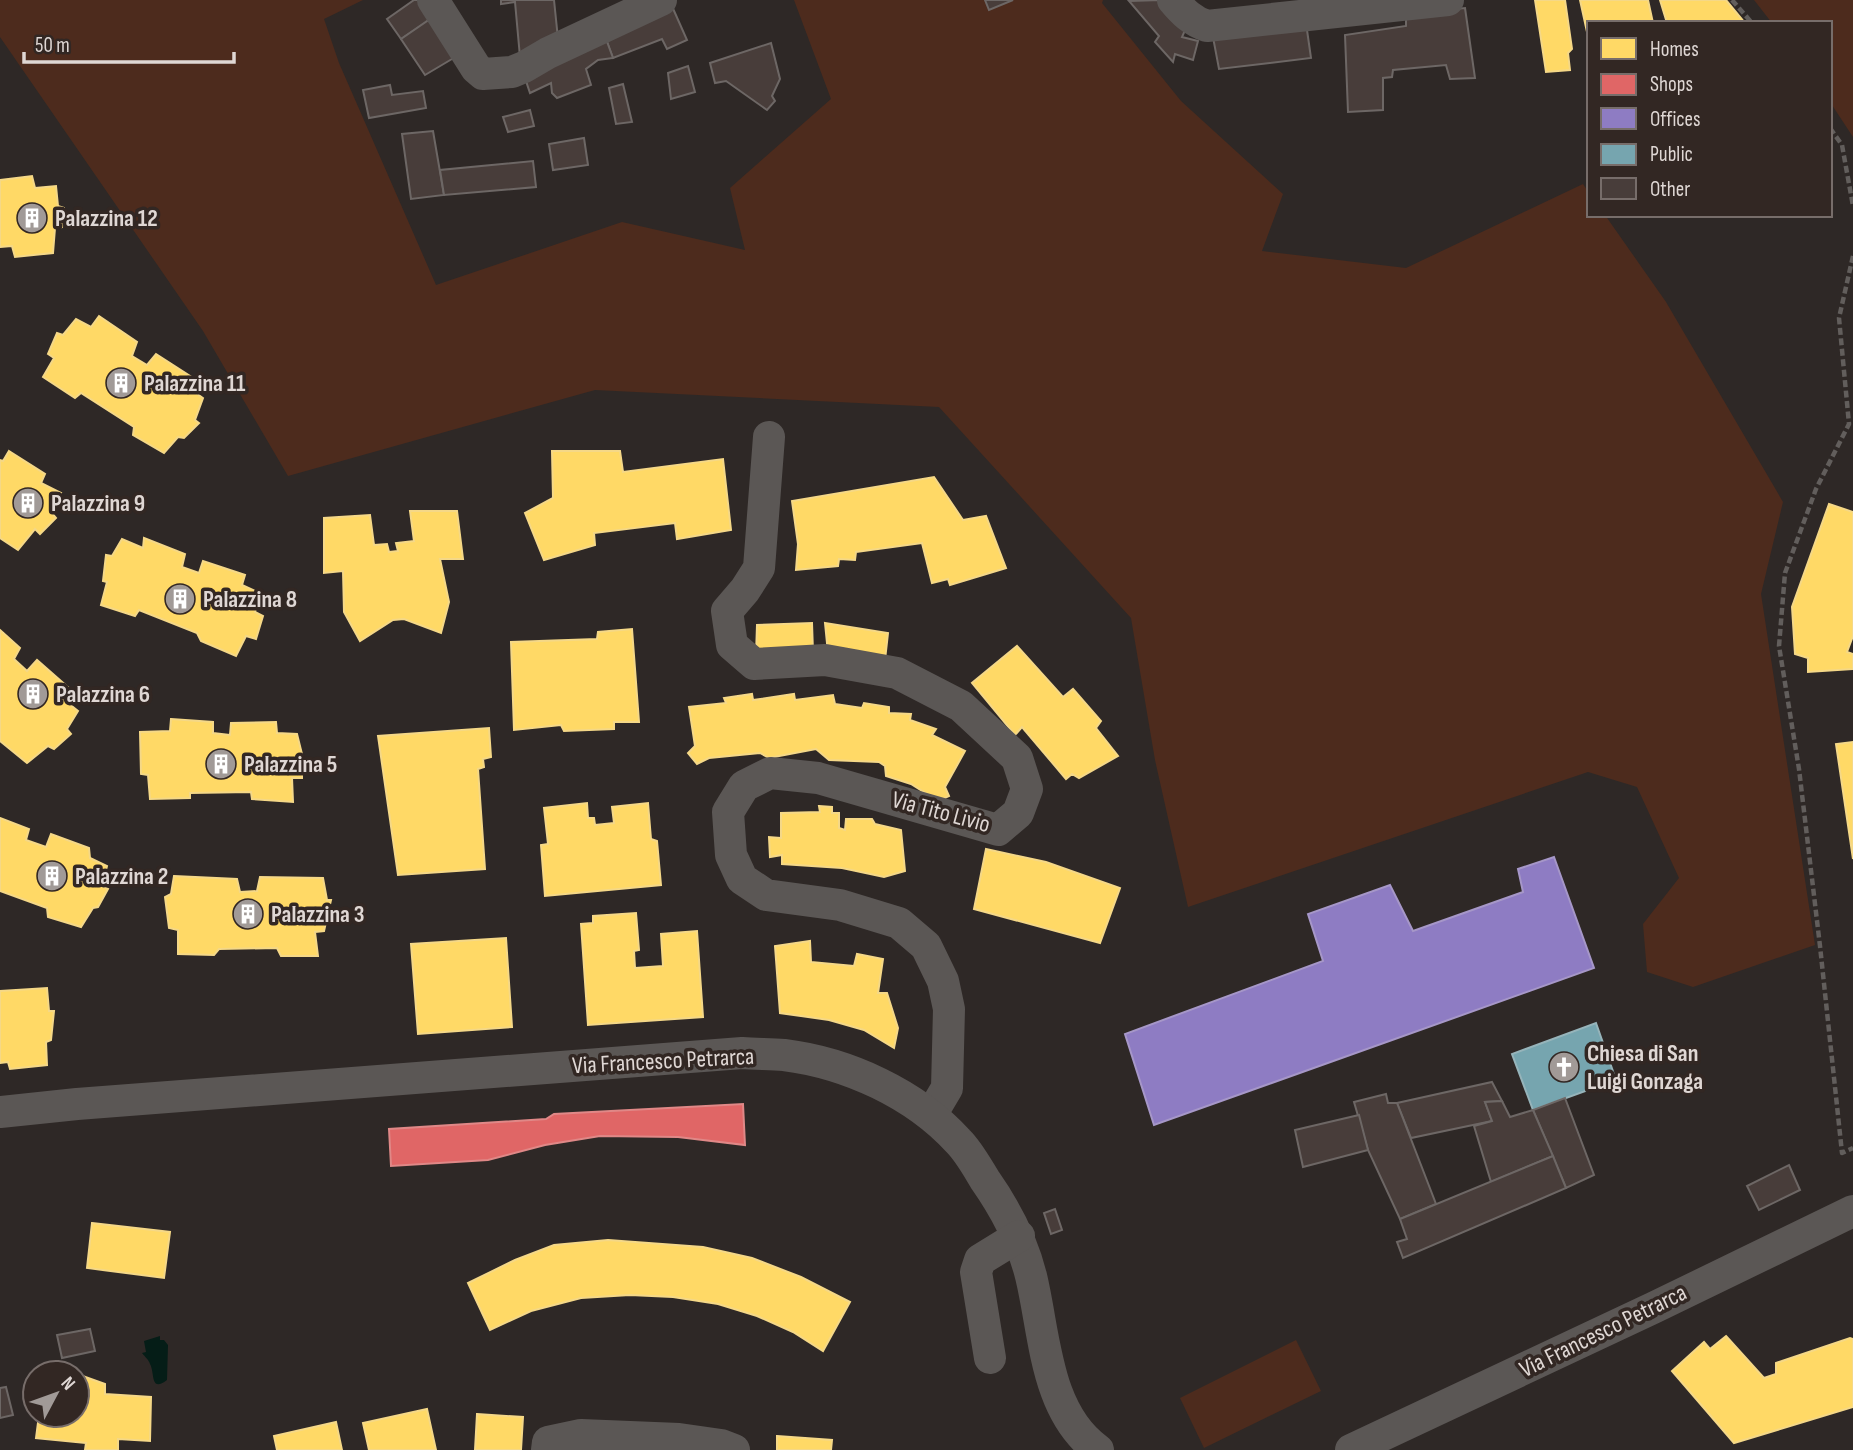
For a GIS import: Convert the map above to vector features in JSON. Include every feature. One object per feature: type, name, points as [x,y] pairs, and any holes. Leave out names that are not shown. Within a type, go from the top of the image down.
[{"type":"street","points":[[433,0],[476,68],[483,74],[512,72],[661,0]]},
{"type":"street","points":[[1172,0],[1186,15],[1207,26],[1448,0]]},
{"type":"street","name":"Via Tito Livio","points":[[769,438],[760,568],[727,611],[732,645],[754,664],[825,660],[897,673],[961,706],[1017,758],[1027,789],[1018,813],[998,831],[818,778],[770,773],[744,786],[728,813],[731,855],[742,879],[758,890],[766,895],[840,905],[899,923],[926,946],[943,981],[949,1009],[947,1088],[931,1115]]},
{"type":"street","name":"Via Francesco Petrarca","points":[[0,1112],[742,1053],[786,1055],[834,1066],[901,1096],[931,1115],[960,1143],[1002,1205],[1019,1236],[1031,1275],[1048,1365],[1068,1419],[1098,1450]]},
{"type":"street","name":"Via Francesco Petrarca","points":[[1352,1450],[1853,1211]]},
{"type":"street","points":[[990,1358],[976,1272],[980,1260],[1019,1236]]},
{"type":"street","points":[[547,1450],[548,1442],[582,1435],[679,1439],[721,1445],[734,1450]]},
{"type":"path","points":[[1732,0],[1750,21]]},
{"type":"path","points":[[1832,131],[1842,145],[1853,206]]},
{"type":"path","points":[[1853,256],[1839,318],[1849,424],[1816,489],[1786,573],[1779,646],[1799,769],[1842,1153],[1853,1148]]},
{"type":"shaded area","points":[[0,0],[363,0],[324,19],[339,63],[436,285],[622,222],[745,250],[730,188],[831,99],[794,0],[1103,0],[1102,3],[1181,101],[1283,194],[1262,251],[1406,268],[1583,184],[1587,190],[1587,217],[1606,217],[1666,302],[1783,502],[1761,594],[1815,945],[1693,987],[1647,972],[1643,924],[1679,878],[1637,787],[1588,772],[1188,907],[1155,760],[1131,618],[939,407],[595,390],[288,476],[203,331],[0,37]]},
{"type":"shaded area","points":[[1754,0],[1853,0],[1853,137],[1832,105],[1832,21],[1770,21]]},
{"type":"shaded area","points":[[160,1336],[160,1340],[164,1340],[168,1345],[167,1380],[158,1384],[155,1383],[149,1363],[142,1353],[146,1352],[144,1341]]},
{"type":"shaded area","points":[[1296,1340],[1321,1391],[1204,1448],[1180,1398]]},
{"type":"building: Homes","points":[[1535,0],[1565,0],[1572,49],[1568,53],[1570,70],[1546,72]]},
{"type":"building: Homes","points":[[1580,0],[1648,0],[1653,21],[1587,21],[1587,32]]},
{"type":"building: Homes","points":[[1660,0],[1726,0],[1743,21],[1666,21]]},
{"type":"building: Homes","name":"Palazzina 12","points":[[32,176],[35,188],[56,186],[58,206],[64,208],[62,227],[55,228],[53,253],[15,257],[12,246],[0,247],[0,180]]},
{"type":"building: Homes","name":"Palazzina 11","points":[[99,316],[137,342],[132,356],[147,365],[156,354],[193,378],[189,388],[203,398],[195,420],[199,423],[184,438],[178,437],[164,453],[133,435],[134,427],[81,393],[75,398],[43,377],[54,358],[48,354],[57,333],[63,335],[76,319],[91,327]]},
{"type":"building: Homes","name":"Palazzina 9","points":[[9,451],[45,474],[41,483],[61,493],[52,513],[56,518],[40,534],[35,529],[18,550],[0,538],[0,460],[3,461]]},
{"type":"building: Homes","points":[[552,451],[620,451],[623,472],[723,459],[731,530],[677,539],[675,523],[594,533],[595,545],[544,560],[525,513],[553,498]]},
{"type":"building: Homes","points":[[934,477],[963,520],[986,516],[1006,568],[950,585],[948,579],[932,583],[922,543],[856,552],[855,560],[839,559],[838,566],[796,570],[798,544],[792,501]]},
{"type":"building: Homes","points":[[1829,504],[1853,512],[1853,636],[1847,652],[1853,654],[1853,669],[1808,672],[1808,658],[1795,654],[1792,607]]},
{"type":"building: Homes","points":[[410,511],[457,511],[463,559],[440,559],[449,602],[441,633],[404,619],[393,620],[360,641],[344,612],[343,571],[324,573],[324,518],[370,515],[374,545],[387,544],[389,552],[398,551],[396,543],[414,541]]},
{"type":"building: Homes","name":"Palazzina 8","points":[[144,538],[185,554],[182,567],[199,573],[203,561],[245,575],[242,585],[260,593],[255,612],[263,616],[256,639],[246,636],[236,656],[201,641],[197,633],[139,610],[135,616],[101,605],[107,582],[103,581],[106,555],[112,556],[122,539],[143,548]]},
{"type":"building: Homes","points":[[812,623],[813,652],[756,655],[757,625]]},
{"type":"building: Homes","points":[[825,623],[888,633],[885,660],[828,653]]},
{"type":"building: Homes","points":[[632,629],[639,722],[614,722],[614,729],[564,731],[561,725],[514,730],[511,642],[597,639],[598,632]]},
{"type":"building: Homes","name":"Palazzina 6","points":[[0,630],[20,648],[14,659],[27,671],[37,660],[70,689],[63,699],[78,711],[67,729],[71,734],[54,749],[48,746],[27,763],[0,741]]},
{"type":"building: Homes","points":[[1017,646],[1063,697],[1073,689],[1101,721],[1096,728],[1118,756],[1079,778],[1072,774],[1066,779],[1022,727],[1015,735],[972,683]]},
{"type":"building: Homes","points":[[752,694],[753,700],[794,694],[795,700],[833,695],[835,704],[862,708],[864,703],[889,707],[889,713],[911,714],[910,720],[936,729],[932,735],[965,751],[945,787],[949,796],[938,801],[911,784],[886,776],[885,766],[879,762],[829,760],[816,749],[769,758],[760,753],[709,758],[697,764],[688,753],[695,746],[689,707],[726,703],[724,698]]},
{"type":"building: Homes","name":"Palazzina 5","points":[[171,719],[213,722],[213,733],[230,735],[231,723],[276,722],[277,733],[297,734],[302,754],[302,778],[292,778],[293,802],[252,799],[251,792],[190,793],[190,798],[150,799],[148,775],[141,774],[140,732],[170,731]]},
{"type":"building: Homes","points":[[489,728],[491,757],[483,759],[484,767],[478,769],[485,869],[398,875],[378,736]]},
{"type":"building: Homes","points":[[1853,742],[1853,859],[1836,744]]},
{"type":"building: Homes","points":[[587,803],[588,818],[594,818],[595,825],[614,823],[612,807],[648,803],[651,839],[657,841],[661,885],[545,896],[541,845],[548,844],[544,808]]},
{"type":"building: Homes","points":[[819,806],[832,807],[832,813],[839,813],[839,828],[845,830],[846,819],[872,819],[875,824],[901,830],[905,871],[884,877],[842,868],[782,864],[782,855],[770,857],[769,837],[781,838],[781,813],[820,812]]},
{"type":"building: Homes","name":"Palazzina 2","points":[[0,818],[29,829],[26,840],[46,847],[51,834],[89,848],[90,858],[107,866],[102,886],[108,889],[98,907],[93,908],[81,927],[48,917],[47,908],[0,891]]},
{"type":"building: Homes","points":[[986,849],[1046,862],[1120,888],[1100,943],[974,909]]},
{"type":"building: Homes","name":"Palazzina 3","points":[[174,876],[237,879],[240,892],[257,891],[260,877],[323,878],[327,900],[331,900],[324,931],[315,932],[318,956],[281,956],[277,948],[219,949],[214,955],[178,954],[178,930],[169,928],[165,897],[171,894]]},
{"type":"building: Homes","points":[[636,913],[639,950],[634,951],[635,968],[663,966],[661,934],[697,931],[703,1017],[588,1025],[581,924],[593,923],[593,916]]},
{"type":"building: Homes","points":[[506,938],[512,1027],[418,1034],[411,944]]},
{"type":"building: Homes","points":[[810,941],[811,962],[854,966],[857,954],[883,959],[878,993],[887,993],[898,1028],[894,1048],[864,1030],[829,1020],[780,1013],[775,946]]},
{"type":"building: Homes","points":[[47,988],[49,1011],[54,1011],[51,1040],[46,1042],[47,1065],[10,1069],[8,1062],[0,1063],[0,991]]},
{"type":"building: Homes","points":[[92,1223],[170,1232],[164,1278],[87,1268]]},
{"type":"building: Homes","points":[[608,1240],[703,1247],[752,1258],[801,1277],[850,1302],[823,1351],[793,1332],[757,1316],[718,1304],[673,1297],[630,1295],[581,1298],[531,1311],[490,1330],[468,1283],[554,1245]]},
{"type":"building: Homes","points":[[1726,1336],[1764,1378],[1776,1374],[1776,1363],[1853,1339],[1853,1407],[1734,1443],[1672,1371],[1704,1342],[1710,1349]]},
{"type":"building: Homes","points":[[91,1379],[105,1384],[105,1394],[151,1397],[150,1441],[118,1439],[118,1450],[85,1450],[86,1443],[36,1438],[37,1429],[91,1429]]},
{"type":"building: Homes","points":[[427,1409],[436,1450],[369,1450],[363,1423]]},
{"type":"building: Homes","points":[[477,1414],[523,1417],[521,1450],[475,1450]]},
{"type":"building: Homes","points":[[336,1422],[342,1450],[277,1450],[274,1436]]},
{"type":"building: Homes","points":[[777,1436],[832,1440],[831,1450],[777,1450]]},
{"type":"building: Shops","points":[[743,1104],[745,1145],[678,1137],[600,1136],[545,1145],[488,1160],[391,1166],[389,1129],[546,1119],[554,1114]]},
{"type":"building: Offices","points":[[1554,857],[1594,968],[1154,1125],[1125,1034],[1323,961],[1308,914],[1390,885],[1413,931],[1523,892],[1518,869]]},
{"type":"building: Public","name":"Chiesa di San Luigi Gonzaga","points":[[1596,1023],[1616,1080],[1533,1110],[1512,1054]]},
{"type":"building: Other","points":[[418,0],[431,19],[401,39],[387,19]]},
{"type":"building: Other","points":[[501,0],[554,0],[558,39],[520,57],[515,2],[501,4]]},
{"type":"building: Other","points":[[985,0],[1013,0],[989,10]]},
{"type":"building: Other","points":[[1161,0],[1186,28],[1182,37],[1198,41],[1193,60],[1175,54],[1173,62],[1155,42],[1159,36],[1129,1]]},
{"type":"building: Other","points":[[671,4],[687,40],[667,49],[662,39],[613,58],[606,39]]},
{"type":"building: Other","points":[[1465,8],[1475,78],[1450,79],[1446,65],[1393,70],[1392,77],[1383,78],[1383,110],[1348,112],[1345,35],[1406,26],[1406,14]]},
{"type":"building: Other","points":[[433,17],[457,56],[425,75],[401,39]]},
{"type":"building: Other","points":[[1306,23],[1311,58],[1219,69],[1212,32]]},
{"type":"building: Other","points":[[606,39],[613,58],[598,60],[586,69],[591,85],[557,98],[552,93],[551,83],[530,93],[525,78]]},
{"type":"building: Other","points":[[771,43],[780,79],[772,96],[775,101],[767,110],[726,81],[715,83],[710,63]]},
{"type":"building: Other","points":[[688,66],[695,92],[671,99],[668,73]]},
{"type":"building: Other","points":[[623,84],[632,122],[616,124],[609,88]]},
{"type":"building: Other","points":[[390,85],[392,95],[423,91],[426,108],[369,118],[363,90]]},
{"type":"building: Other","points":[[530,110],[534,126],[508,132],[503,117]]},
{"type":"building: Other","points":[[433,131],[444,195],[411,199],[402,134]]},
{"type":"building: Other","points":[[584,138],[588,165],[553,170],[549,144]]},
{"type":"building: Other","points":[[533,161],[536,187],[444,195],[440,170]]},
{"type":"building: Other","points":[[1492,1082],[1502,1101],[1485,1102],[1492,1121],[1411,1138],[1397,1103]]},
{"type":"building: Other","points":[[1386,1094],[1388,1103],[1397,1103],[1436,1204],[1400,1219],[1368,1150],[1354,1102]]},
{"type":"building: Other","points":[[1565,1098],[1594,1175],[1566,1188],[1533,1110]]},
{"type":"building: Other","points":[[1502,1101],[1510,1117],[1533,1110],[1553,1156],[1491,1182],[1474,1126],[1492,1121],[1485,1102]]},
{"type":"building: Other","points":[[1359,1115],[1368,1150],[1303,1167],[1295,1130]]},
{"type":"building: Other","points":[[1553,1156],[1566,1188],[1403,1258],[1397,1242],[1407,1239],[1400,1219]]},
{"type":"building: Other","points":[[1789,1165],[1800,1190],[1759,1210],[1747,1186]]},
{"type":"building: Other","points":[[1055,1209],[1062,1230],[1051,1234],[1044,1213]]},
{"type":"building: Other","points":[[90,1329],[95,1351],[62,1358],[57,1335]]},
{"type":"building: Other","points":[[6,1387],[13,1415],[0,1418],[0,1388]]},
{"type":"place","name":"Palazzina 12","points":[[32,218]]},
{"type":"place","name":"Palazzina 11","points":[[121,383]]},
{"type":"place","name":"Palazzina 9","points":[[28,503]]},
{"type":"place","name":"Palazzina 8","points":[[180,599]]},
{"type":"place","name":"Palazzina 6","points":[[33,694]]},
{"type":"place","name":"Palazzina 5","points":[[221,764]]},
{"type":"place","name":"Palazzina 2","points":[[52,876]]},
{"type":"place","name":"Palazzina 3","points":[[248,914]]},
{"type":"place","name":"Chiesa di San Luigi Gonzaga","points":[[1564,1067]]}]
